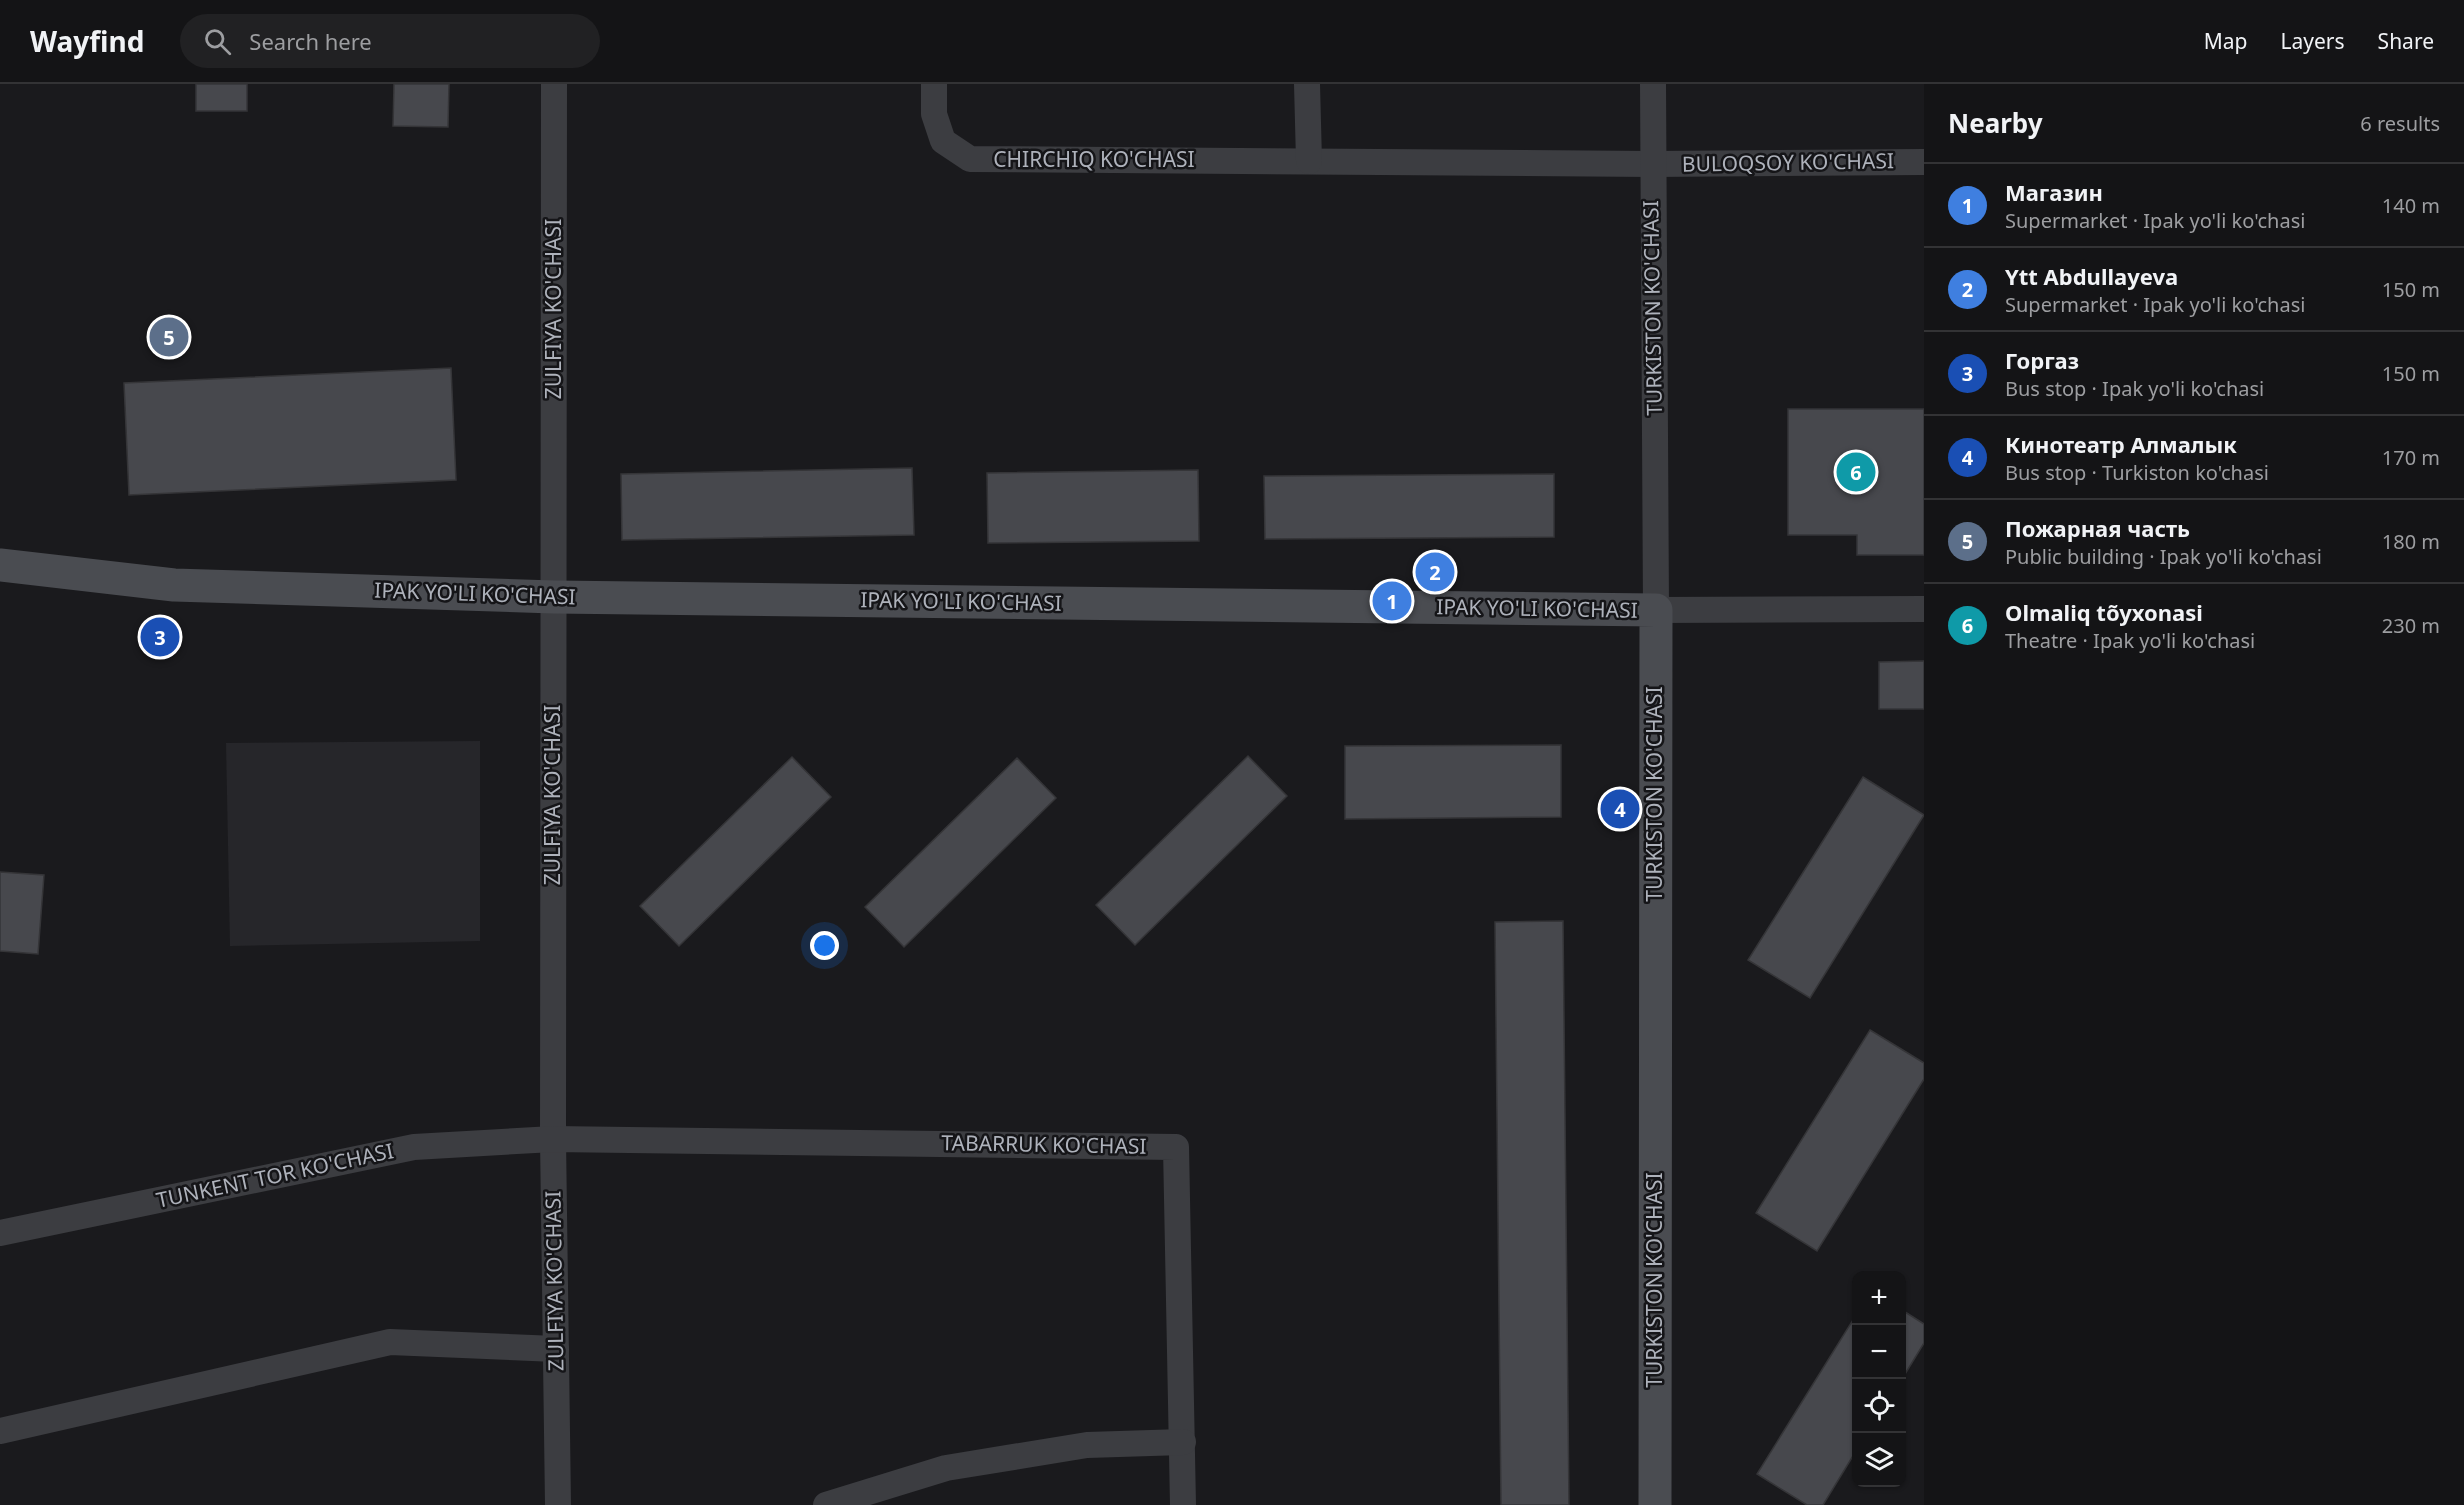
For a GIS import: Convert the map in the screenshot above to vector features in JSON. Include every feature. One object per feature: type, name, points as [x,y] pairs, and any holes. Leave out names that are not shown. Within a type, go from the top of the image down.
[{"type":"main road","name":"IPAK YO'LI KO'CHASI","points":[[0,566],[174,585],[554,597],[1656,610]]},
{"type":"main road","name":"TURKISTON KO'CHASI","points":[[1655,1505],[1656,610]]},
{"type":"street","name":"ZULFIYA KO'CHASI","points":[[554,84],[553,1139],[558,1505]]},
{"type":"street","name":"CHIRCHIQ KO'CHASI","points":[[934,84],[934,114],[943,141],[970,159],[1652,165]]},
{"type":"street","points":[[1307,84],[1309,161]]},
{"type":"street","name":"TURKISTON KO'CHASI","points":[[1653,84],[1656,610]]},
{"type":"street","name":"BULOQSOY KO'CHASI","points":[[1652,165],[1924,162]]},
{"type":"street","name":"IPAK YO'LI KO'CHASI","points":[[1656,610],[1924,609]]},
{"type":"street","name":"TUNKENT TOR KO'CHASI","points":[[0,1233],[414,1147],[553,1139]]},
{"type":"street","name":"TABARRUK KO'CHASI","points":[[553,1139],[1176,1147],[1183,1505]]},
{"type":"street","points":[[0,1431],[390,1342],[556,1349]]},
{"type":"street","points":[[826,1505],[946,1468],[1087,1445],[1183,1442]]},
{"type":"shaded area","points":[[480,741],[480,941],[230,946],[226,743]]},
{"type":"building","points":[[196,84],[247,84],[247,111],[196,111]]},
{"type":"building","points":[[394,84],[449,84],[448,127],[393,126]]},
{"type":"building","points":[[451,368],[456,480],[129,495],[124,383]]},
{"type":"building","points":[[1788,409],[1924,409],[1924,555],[1857,555],[1857,535],[1788,535]]},
{"type":"building","points":[[912,468],[914,535],[622,540],[621,474]]},
{"type":"building","points":[[1198,470],[1199,541],[988,543],[987,473]]},
{"type":"building","points":[[1554,474],[1554,537],[1265,539],[1264,476]]},
{"type":"building","points":[[1924,661],[1924,709],[1879,709],[1879,662]]},
{"type":"building","points":[[1561,745],[1561,817],[1345,819],[1345,746]]},
{"type":"building","points":[[1248,756],[1287,796],[1135,945],[1096,905]]},
{"type":"building","points":[[792,757],[831,797],[679,946],[640,906]]},
{"type":"building","points":[[1017,758],[1056,798],[904,947],[865,907]]},
{"type":"building","points":[[1863,777],[1924,815],[1810,998],[1748,960]]},
{"type":"building","points":[[0,872],[44,875],[38,954],[0,951]]},
{"type":"building","points":[[1563,921],[1569,1505],[1501,1505],[1495,922]]},
{"type":"building","points":[[1870,1030],[1924,1063],[1924,1079],[1817,1251],[1756,1213]]},
{"type":"building","points":[[1906,1313],[1924,1324],[1924,1343],[1906,1372]]},
{"type":"building","points":[[1852,1321],[1852,1458],[1823,1505],[1807,1505],[1757,1474]]},
{"type":"place","name":"Пожарная часть","points":[[169,337]]},
{"type":"place","name":"Olmaliq tõyxonasi","points":[[1856,472]]},
{"type":"place","name":"Ytt Abdullayeva","points":[[1435,572]]},
{"type":"place","name":"Магазин","points":[[1392,601]]},
{"type":"place","name":"Горгаз","points":[[160,637]]},
{"type":"place","name":"Кинотеатр Алмалык","points":[[1620,809]]}]
